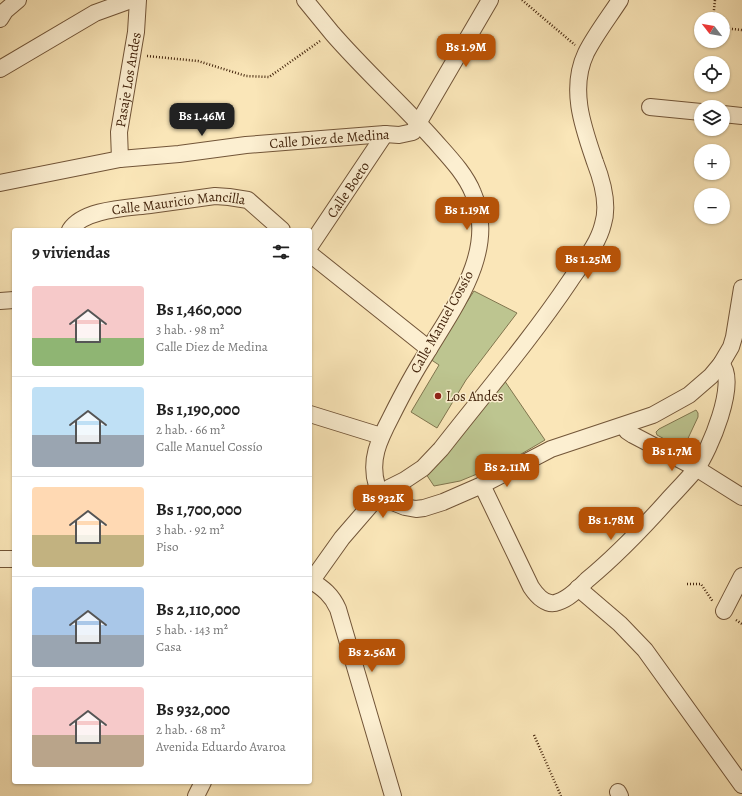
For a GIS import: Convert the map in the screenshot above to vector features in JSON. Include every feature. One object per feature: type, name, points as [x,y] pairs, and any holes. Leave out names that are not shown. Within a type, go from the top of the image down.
[{"type":"street","points":[[0,19],[5,11],[18,0]]},
{"type":"street","points":[[0,69],[95,13],[131,0]]},
{"type":"street","name":"Pasaje Los Andes","points":[[120,159],[119,132],[133,54],[138,0]]},
{"type":"street","name":"Calle Manuel Cossío","points":[[305,0],[332,33],[418,122],[464,177],[473,192],[478,206],[481,222],[479,249],[471,275],[449,317],[401,396],[381,436],[374,462],[375,478],[383,494]]},
{"type":"street","name":"Calle Diez de Medina","points":[[0,183],[120,159],[179,154],[246,145],[386,134],[399,135],[412,132],[490,0]]},
{"type":"street","points":[[312,579],[342,538],[383,494],[423,468],[441,449],[552,307],[596,242],[604,223],[605,205],[599,173],[580,111],[578,93],[579,80],[586,54],[620,0]]},
{"type":"street","points":[[650,107],[694,111]]},
{"type":"street","points":[[730,115],[742,116]]},
{"type":"street","name":"Calle Boeto","points":[[312,243],[386,134]]},
{"type":"street","name":"Calle Mauricio Mancilla","points":[[71,228],[82,219],[111,209],[215,196],[248,200],[280,228]]},
{"type":"street","points":[[312,256],[429,349]]},
{"type":"street","points":[[383,494],[406,508],[424,508],[443,502],[482,485],[551,449],[624,426],[653,415],[689,395],[711,376],[721,364],[731,347],[742,288]]},
{"type":"street","points":[[0,301],[12,300]]},
{"type":"street","points":[[482,485],[531,587],[537,595],[550,603],[558,603],[612,560],[696,468],[710,444],[724,401],[727,385],[725,369],[721,364]]},
{"type":"street","points":[[312,415],[381,436]]},
{"type":"street","points":[[624,426],[632,435],[696,468],[742,497]]},
{"type":"street","points":[[0,559],[12,559]]},
{"type":"street","points":[[724,612],[742,576]]},
{"type":"street","points":[[312,583],[327,592],[332,597],[338,609],[393,796]]},
{"type":"street","points":[[578,588],[620,624],[645,650],[742,785]]},
{"type":"street","points":[[196,796],[202,784]]},
{"type":"path","points":[[522,0],[586,54]]},
{"type":"path","points":[[714,12],[715,0]]},
{"type":"path","points":[[730,29],[742,30]]},
{"type":"path","points":[[133,54],[198,61],[246,76],[269,77],[332,33]]},
{"type":"path","points":[[534,735],[561,796]]},
{"type":"green space","points":[[474,291],[517,313],[466,380],[437,428],[411,412],[439,365],[430,359]]},
{"type":"green space","points":[[502,377],[545,440],[511,460],[460,481],[434,486],[426,474]]},
{"type":"green space","points":[[696,410],[698,417],[683,449],[657,435],[656,432],[659,429]]},
{"type":"place","name":"Los Andes","points":[[438,396]]}]
